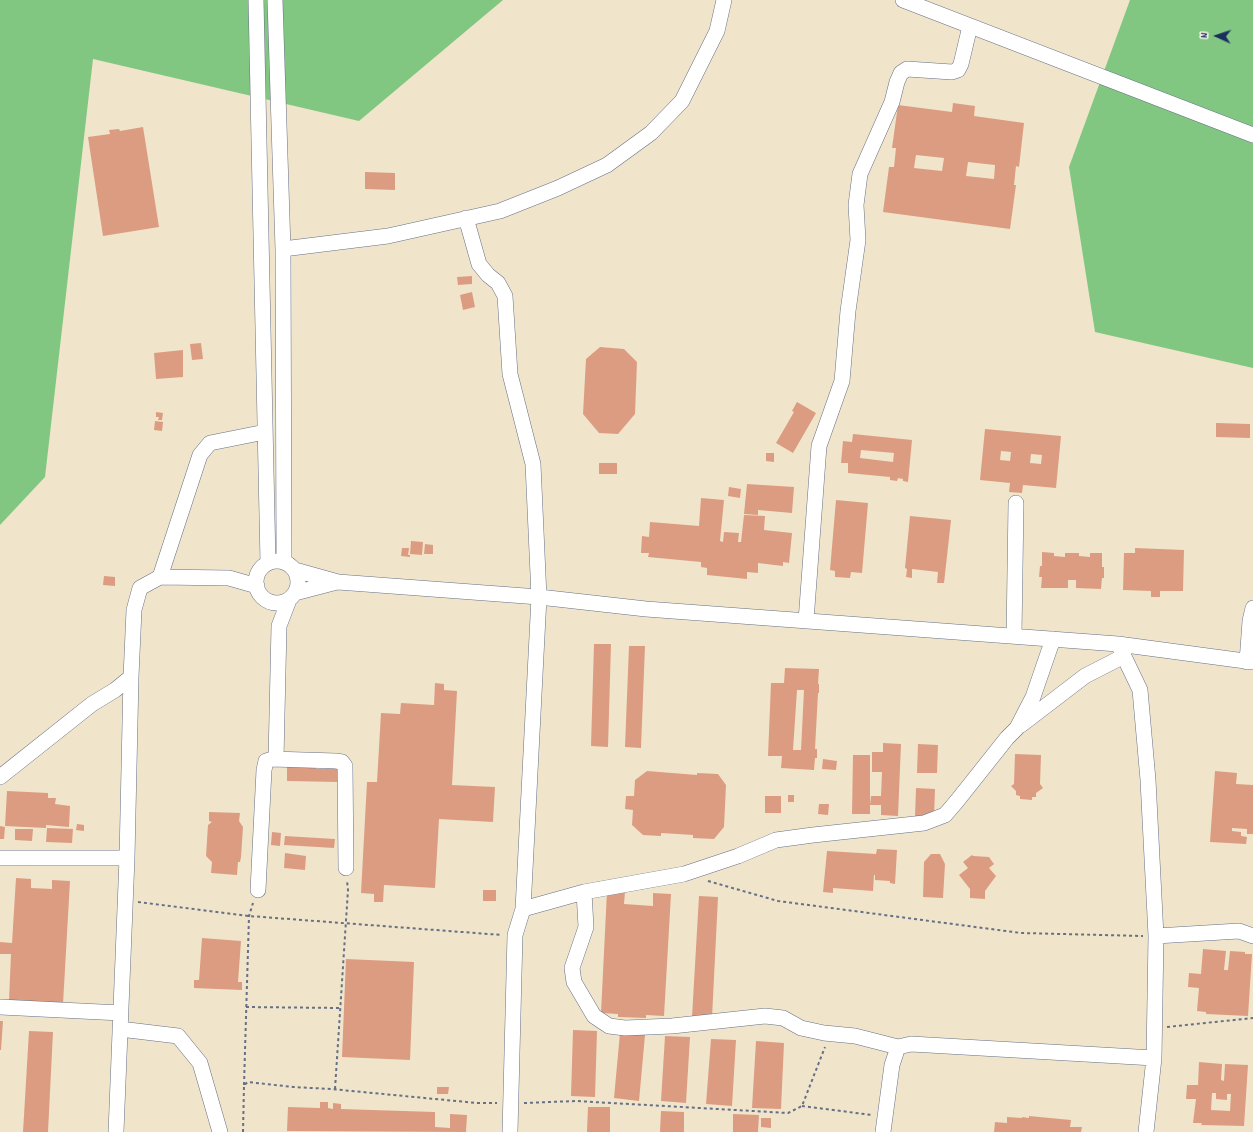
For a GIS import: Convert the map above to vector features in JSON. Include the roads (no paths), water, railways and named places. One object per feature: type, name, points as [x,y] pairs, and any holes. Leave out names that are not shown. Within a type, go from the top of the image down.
[{"type":"lane","points":[[256,0],[265,432],[264,566],[256,578],[257,586],[259,593],[263,598],[269,602],[276,603],[338,582]]},
{"type":"lane","points":[[275,0],[283,248],[289,566],[298,581],[279,626],[276,759]]},
{"type":"lane","points":[[283,248],[388,236],[500,211],[558,188],[606,166],[651,133],[682,101],[717,32],[724,0]]},
{"type":"lane","points":[[903,0],[1253,135]]},
{"type":"lane","points":[[806,621],[819,446],[842,382],[848,312],[858,240],[856,205],[860,174],[892,102],[901,73],[907,70],[952,72],[958,70],[963,58],[970,26]]},
{"type":"lane","points":[[466,218],[479,264],[488,275],[498,283],[505,296],[510,374],[533,464],[540,597],[522,909],[515,935],[512,1103],[510,1132]]},
{"type":"lane","points":[[160,577],[200,455],[210,443],[265,432]]},
{"type":"lane","points":[[1014,636],[1016,503]]},
{"type":"lane","points":[[229,578],[279,560],[289,566],[338,582],[540,597],[646,609],[1053,639],[1121,650],[1250,662],[1250,621],[1253,608]]},
{"type":"lane","points":[[116,1132],[127,858],[134,610],[140,588],[160,577],[229,578],[257,586]]},
{"type":"lane","points":[[269,602],[279,626]]},
{"type":"lane","points":[[1017,728],[1033,697],[1053,639]]},
{"type":"lane","points":[[522,909],[584,892],[684,874],[738,856],[776,840],[924,823],[944,815],[1007,738],[1017,728],[1121,650]]},
{"type":"lane","points":[[1121,650],[1140,690],[1148,780],[1156,936],[1154,1058],[1146,1132]]},
{"type":"lane","points":[[0,777],[92,704],[131,678]]},
{"type":"lane","points":[[258,890],[264,770],[266,761],[276,759],[336,761],[342,762],[345,766],[346,868]]},
{"type":"lane","points":[[0,858],[127,858]]},
{"type":"lane","points":[[584,892],[586,927],[572,968],[574,982],[594,1016],[609,1026],[625,1028],[672,1026],[766,1016],[783,1018],[801,1028],[830,1034],[855,1036],[898,1046],[911,1044],[1154,1058]]},
{"type":"lane","points":[[1156,936],[1239,931],[1253,936]]},
{"type":"lane","points":[[0,1007],[121,1013]]},
{"type":"lane","points":[[120,1029],[178,1036],[200,1063],[220,1132]]},
{"type":"lane","points":[[883,1132],[892,1065],[898,1046]]}]
